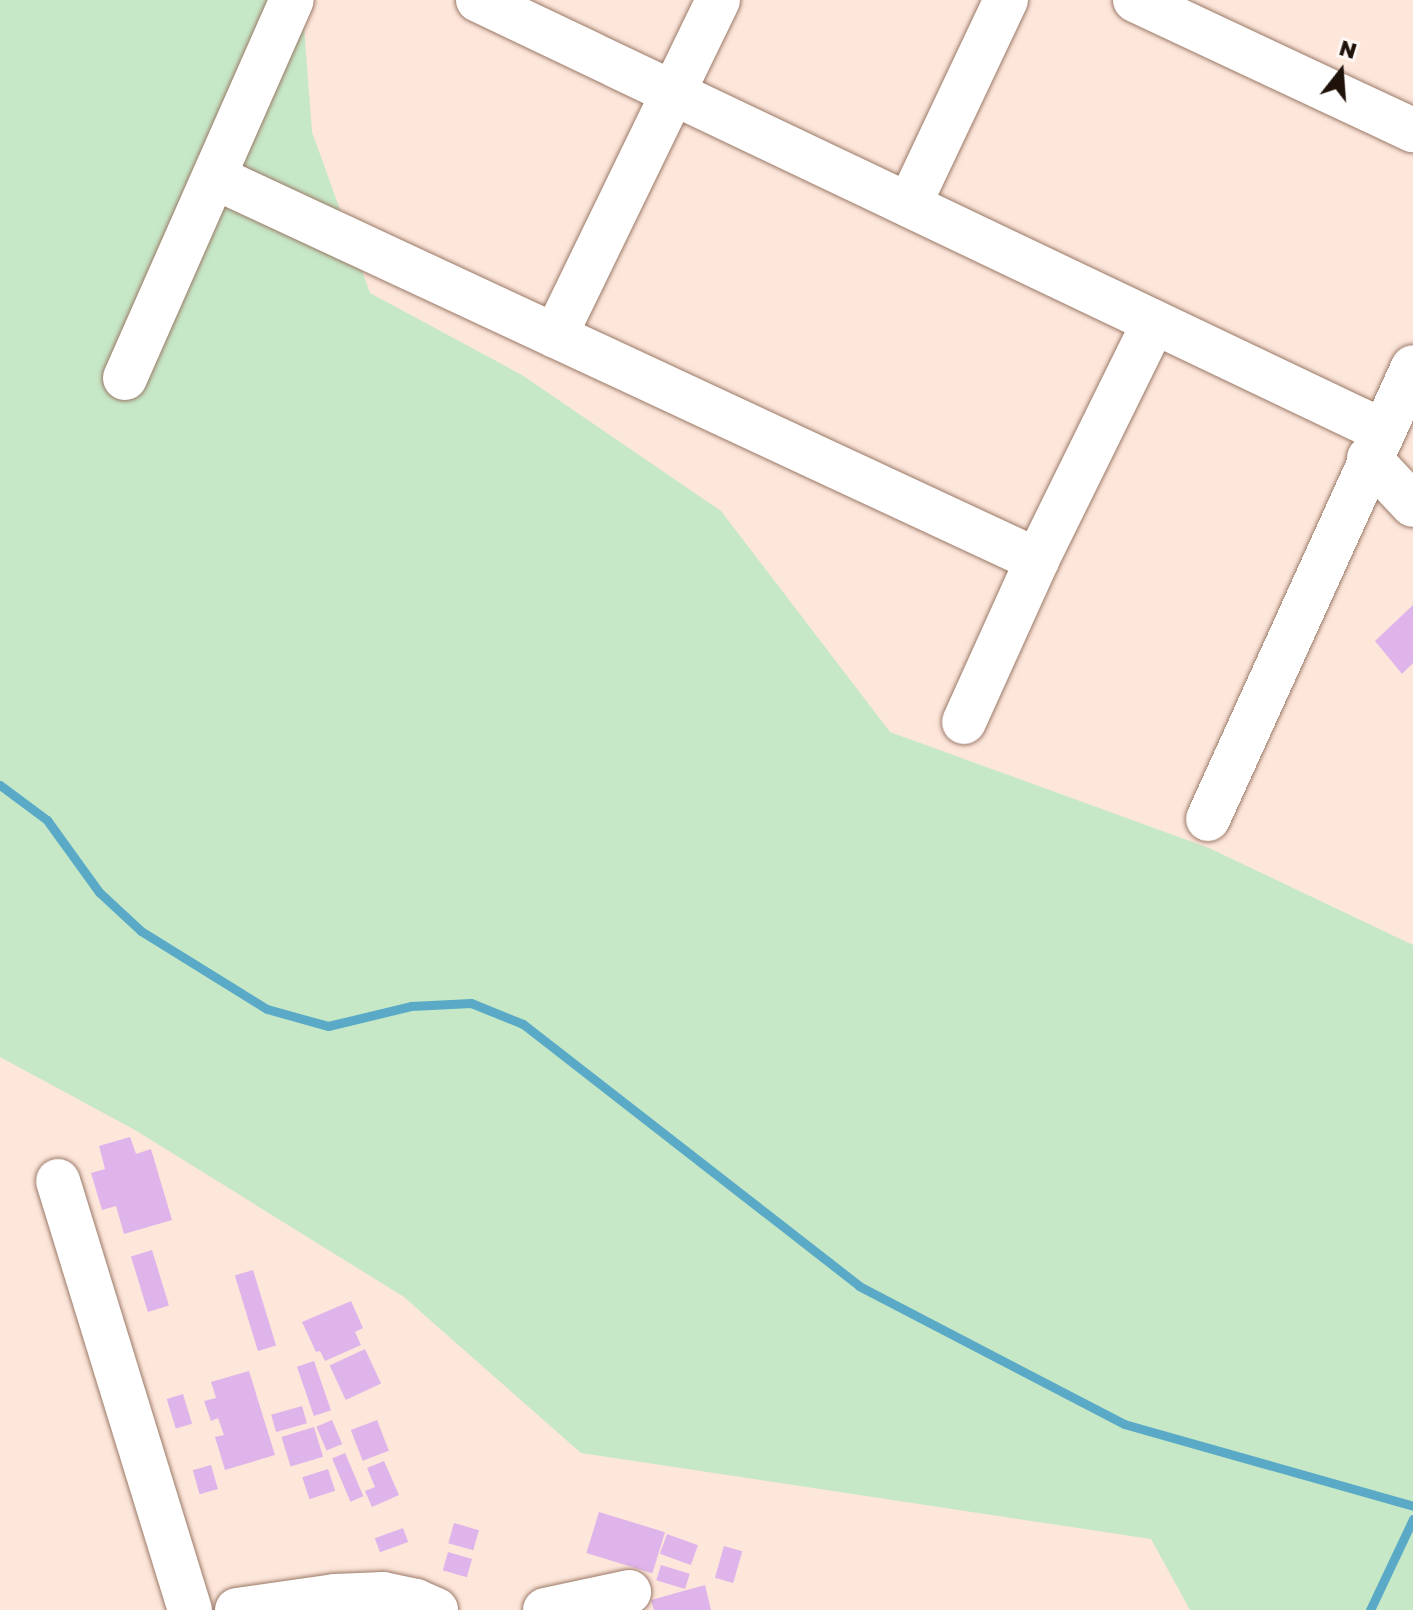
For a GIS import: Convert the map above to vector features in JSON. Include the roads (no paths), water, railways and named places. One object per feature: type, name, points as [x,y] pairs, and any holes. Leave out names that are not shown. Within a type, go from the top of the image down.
[{"type":"street","points":[[125,378],[292,0]]},
{"type":"street","points":[[478,0],[1154,322],[1375,444],[1413,505]]},
{"type":"street","points":[[555,336],[718,0]]},
{"type":"street","points":[[909,205],[1006,0]]},
{"type":"street","points":[[1135,0],[1413,130]]},
{"type":"street","points":[[214,177],[1037,560]]},
{"type":"street","points":[[964,722],[1037,560],[1154,322]]},
{"type":"street","points":[[1208,819],[1375,444],[1413,367]]},
{"type":"street","points":[[58,1181],[190,1610]]},
{"type":"street","points":[[545,1610],[629,1592]]},
{"type":"street","points":[[237,1610],[335,1596],[383,1594],[416,1601],[436,1610]]},
{"type":"waterway","points":[[0,785],[47,820],[99,892],[141,931],[267,1009],[328,1026],[411,1006],[471,1003],[523,1024],[859,1286],[1124,1424],[1413,1506]]},
{"type":"waterway","points":[[1370,1610],[1413,1519]]}]
